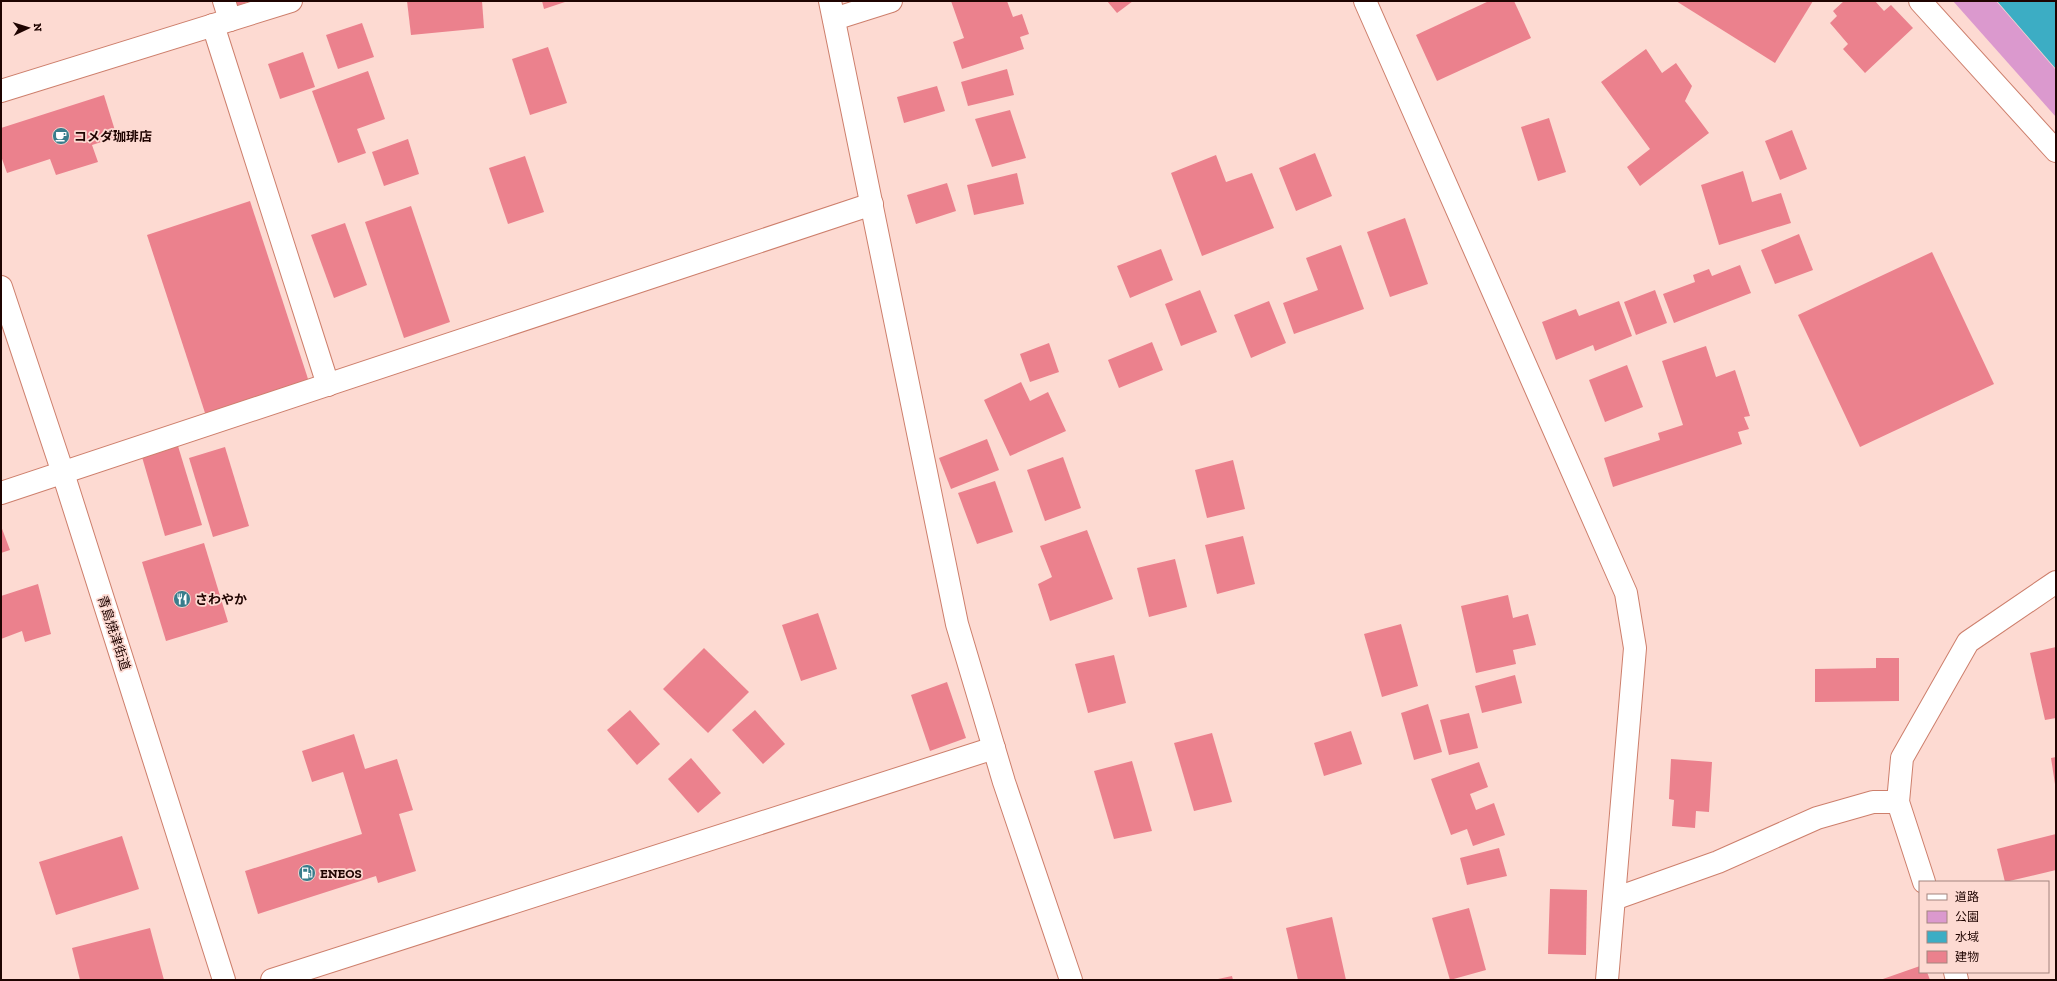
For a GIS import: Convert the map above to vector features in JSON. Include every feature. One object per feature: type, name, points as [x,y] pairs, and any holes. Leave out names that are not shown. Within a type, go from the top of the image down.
[{"type":"street","points":[[1,91],[222,16],[291,1]]},
{"type":"street","points":[[891,1],[832,10],[957,624],[994,748],[1071,980]]},
{"type":"street","points":[[1364,1],[1626,593],[1635,648],[1607,980]]},
{"type":"street","points":[[1920,1],[2056,151]]},
{"type":"street","points":[[222,16],[328,385]]},
{"type":"street","points":[[1,493],[872,204]]},
{"type":"street","name":"青島焼津街道","points":[[1,287],[63,473],[224,980]]},
{"type":"street","points":[[1924,881],[1898,802],[1902,758],[1968,642],[2056,582]]},
{"type":"street","points":[[272,980],[994,748]]},
{"type":"street","points":[[1614,899],[1718,862],[1818,818],[1873,802],[1898,802]]},
{"type":"green space","points":[[1953,1],[1996,1],[2056,70],[2056,117]]},
{"type":"water","points":[[1997,1],[2056,1],[2056,69]]},
{"type":"building","points":[[236,1],[250,1],[237,6]]},
{"type":"building","points":[[407,1],[482,1],[484,28],[411,35]]},
{"type":"building","points":[[542,1],[568,1],[544,9]]},
{"type":"building","points":[[951,1],[1007,1],[1013,17],[1022,14],[1029,34],[1020,37],[1024,49],[962,69],[953,42],[964,38]]},
{"type":"building","points":[[1107,1],[1133,1],[1117,13]]},
{"type":"building","points":[[1489,1],[1514,1],[1531,38],[1437,81],[1416,35]]},
{"type":"building","points":[[1676,1],[1813,1],[1775,63]]},
{"type":"building","points":[[1844,1],[1875,1],[1884,11],[1891,5],[1913,28],[1865,73],[1843,49],[1848,44],[1830,23],[1837,16],[1833,11]]},
{"type":"building","points":[[362,23],[374,57],[338,69],[326,35]]},
{"type":"building","points":[[548,47],[567,103],[530,115],[512,59]]},
{"type":"building","points":[[1646,49],[1662,73],[1676,63],[1692,86],[1685,101],[1709,133],[1640,186],[1627,167],[1650,149],[1601,82]]},
{"type":"building","points":[[303,52],[315,87],[280,99],[268,64]]},
{"type":"building","points":[[1007,69],[1014,95],[968,106],[961,82]]},
{"type":"building","points":[[368,71],[385,119],[357,129],[366,153],[338,163],[312,91]]},
{"type":"building","points":[[937,86],[945,111],[904,123],[897,97]]},
{"type":"building","points":[[104,95],[117,137],[92,145],[98,162],[56,175],[50,159],[7,173],[1,156],[1,128]]},
{"type":"building","points":[[1010,110],[1026,158],[992,167],[975,119]]},
{"type":"building","points":[[1549,118],[1566,172],[1538,181],[1521,127]]},
{"type":"building","points":[[1792,130],[1807,169],[1780,180],[1765,141]]},
{"type":"building","points":[[408,139],[419,174],[384,186],[372,152]]},
{"type":"building","points":[[1315,153],[1332,196],[1296,211],[1279,168]]},
{"type":"building","points":[[1216,155],[1226,182],[1252,173],[1274,228],[1202,256],[1171,173]]},
{"type":"building","points":[[525,156],[544,212],[508,224],[489,168]]},
{"type":"building","points":[[1743,171],[1752,202],[1781,193],[1791,223],[1719,245],[1701,185]]},
{"type":"building","points":[[1017,173],[1024,204],[974,215],[967,185]]},
{"type":"building","points":[[947,183],[956,211],[916,224],[907,195]]},
{"type":"building","points":[[250,201],[310,385],[207,419],[147,235]]},
{"type":"building","points":[[411,206],[450,322],[404,338],[365,222]]},
{"type":"building","points":[[1405,218],[1428,284],[1390,297],[1367,232]]},
{"type":"building","points":[[345,223],[367,285],[334,298],[311,235]]},
{"type":"building","points":[[1799,234],[1813,270],[1775,284],[1761,250]]},
{"type":"building","points":[[1341,245],[1364,309],[1294,334],[1283,303],[1318,290],[1306,258]]},
{"type":"building","points":[[1161,249],[1173,280],[1130,298],[1117,266]]},
{"type":"building","points":[[1932,252],[1994,384],[1860,447],[1798,315]]},
{"type":"building","points":[[1740,265],[1751,293],[1674,323],[1663,294],[1695,282],[1693,275],[1709,269],[1712,276]]},
{"type":"building","points":[[1200,290],[1217,332],[1181,346],[1165,304]]},
{"type":"building","points":[[1655,290],[1667,323],[1636,335],[1624,302]]},
{"type":"building","points":[[1269,301],[1286,343],[1251,358],[1234,315]]},
{"type":"building","points":[[1619,301],[1632,336],[1595,351],[1593,345],[1556,360],[1542,322],[1576,309],[1579,316]]},
{"type":"building","points":[[1152,342],[1163,370],[1119,388],[1108,360]]},
{"type":"building","points":[[1049,343],[1059,372],[1030,382],[1020,354]]},
{"type":"building","points":[[1706,346],[1716,377],[1735,370],[1750,416],[1744,417],[1749,429],[1738,432],[1742,444],[1613,487],[1604,458],[1660,440],[1658,433],[1683,425],[1662,361]]},
{"type":"building","points":[[1627,365],[1643,407],[1605,422],[1589,380]]},
{"type":"building","points":[[1021,382],[1030,401],[1048,392],[1066,431],[1010,456],[984,400]]},
{"type":"building","points":[[987,439],[999,470],[951,489],[939,458]]},
{"type":"building","points":[[178,446],[202,525],[165,536],[142,457]]},
{"type":"building","points":[[225,447],[249,526],[213,537],[189,458]]},
{"type":"building","points":[[1063,457],[1081,508],[1045,521],[1027,470]]},
{"type":"building","points":[[1233,460],[1245,509],[1207,518],[1195,470]]},
{"type":"building","points":[[995,481],[1013,532],[977,544],[958,493]]},
{"type":"building","points":[[1,526],[10,550],[1,553]]},
{"type":"building","points":[[1087,530],[1113,599],[1050,621],[1038,584],[1052,577],[1040,546]]},
{"type":"building","points":[[1243,536],[1255,584],[1217,594],[1205,545]]},
{"type":"building","points":[[204,543],[228,622],[166,641],[142,562]]},
{"type":"building","points":[[1175,559],[1187,607],[1149,617],[1137,568]]},
{"type":"building","points":[[38,584],[51,634],[25,642],[22,631],[1,639],[1,596]]},
{"type":"building","points":[[1508,595],[1513,618],[1528,614],[1536,645],[1513,650],[1516,664],[1476,673],[1461,606]]},
{"type":"building","points":[[818,613],[837,669],[801,681],[782,625]]},
{"type":"building","points":[[1401,624],[1418,686],[1382,697],[1364,634]]},
{"type":"building","points":[[2056,647],[2056,718],[2045,720],[2030,653]]},
{"type":"building","points":[[704,648],[749,692],[708,733],[663,689]]},
{"type":"building","points":[[1114,655],[1126,703],[1088,713],[1075,664]]},
{"type":"building","points":[[1876,658],[1899,658],[1899,701],[1815,702],[1815,669],[1876,668]]},
{"type":"building","points":[[1515,675],[1522,703],[1482,713],[1475,686]]},
{"type":"building","points":[[947,682],[966,738],[930,751],[911,695]]},
{"type":"building","points":[[1428,704],[1442,752],[1414,760],[1401,713]]},
{"type":"building","points":[[630,710],[660,744],[637,765],[607,730]]},
{"type":"building","points":[[755,710],[785,744],[763,764],[732,730]]},
{"type":"building","points":[[1469,713],[1478,748],[1449,755],[1440,720]]},
{"type":"building","points":[[1351,731],[1362,764],[1324,776],[1314,743]]},
{"type":"building","points":[[1212,733],[1232,802],[1194,811],[1174,743]]},
{"type":"building","points":[[354,734],[365,769],[397,759],[413,810],[399,814],[416,871],[378,883],[376,876],[258,914],[245,871],[362,834],[343,772],[312,782],[302,751]]},
{"type":"building","points":[[2056,757],[2056,784],[2055,784],[2051,758]]},
{"type":"building","points":[[691,758],[721,793],[698,813],[668,779]]},
{"type":"building","points":[[1671,759],[1712,762],[1709,812],[1696,811],[1695,828],[1672,826],[1674,800],[1669,799]]},
{"type":"building","points":[[1132,761],[1152,831],[1114,839],[1094,771]]},
{"type":"building","points":[[1479,762],[1488,787],[1470,794],[1476,810],[1494,803],[1505,835],[1473,846],[1467,829],[1451,835],[1431,779]]},
{"type":"building","points":[[2056,834],[2056,870],[2005,881],[1997,849]]},
{"type":"building","points":[[122,836],[139,889],[56,915],[39,862]]},
{"type":"building","points":[[1499,848],[1507,876],[1467,885],[1460,858]]},
{"type":"building","points":[[1550,889],[1587,890],[1586,955],[1548,954]]},
{"type":"building","points":[[1469,908],[1486,970],[1450,980],[1432,918]]},
{"type":"building","points":[[1332,917],[1346,980],[1298,980],[1286,928]]},
{"type":"building","points":[[150,928],[164,980],[80,980],[72,948]]},
{"type":"building","points":[[1919,966],[1919,973],[1927,973],[1930,980],[1880,980]]},
{"type":"building","points":[[1232,976],[1233,980],[1218,980],[1218,979]]},
{"type":"place","name":"コメダ珈琲店","points":[[61,136]]},
{"type":"place","name":"さわやか","points":[[182,599]]},
{"type":"place","name":"ENEOS","points":[[307,873]]}]
